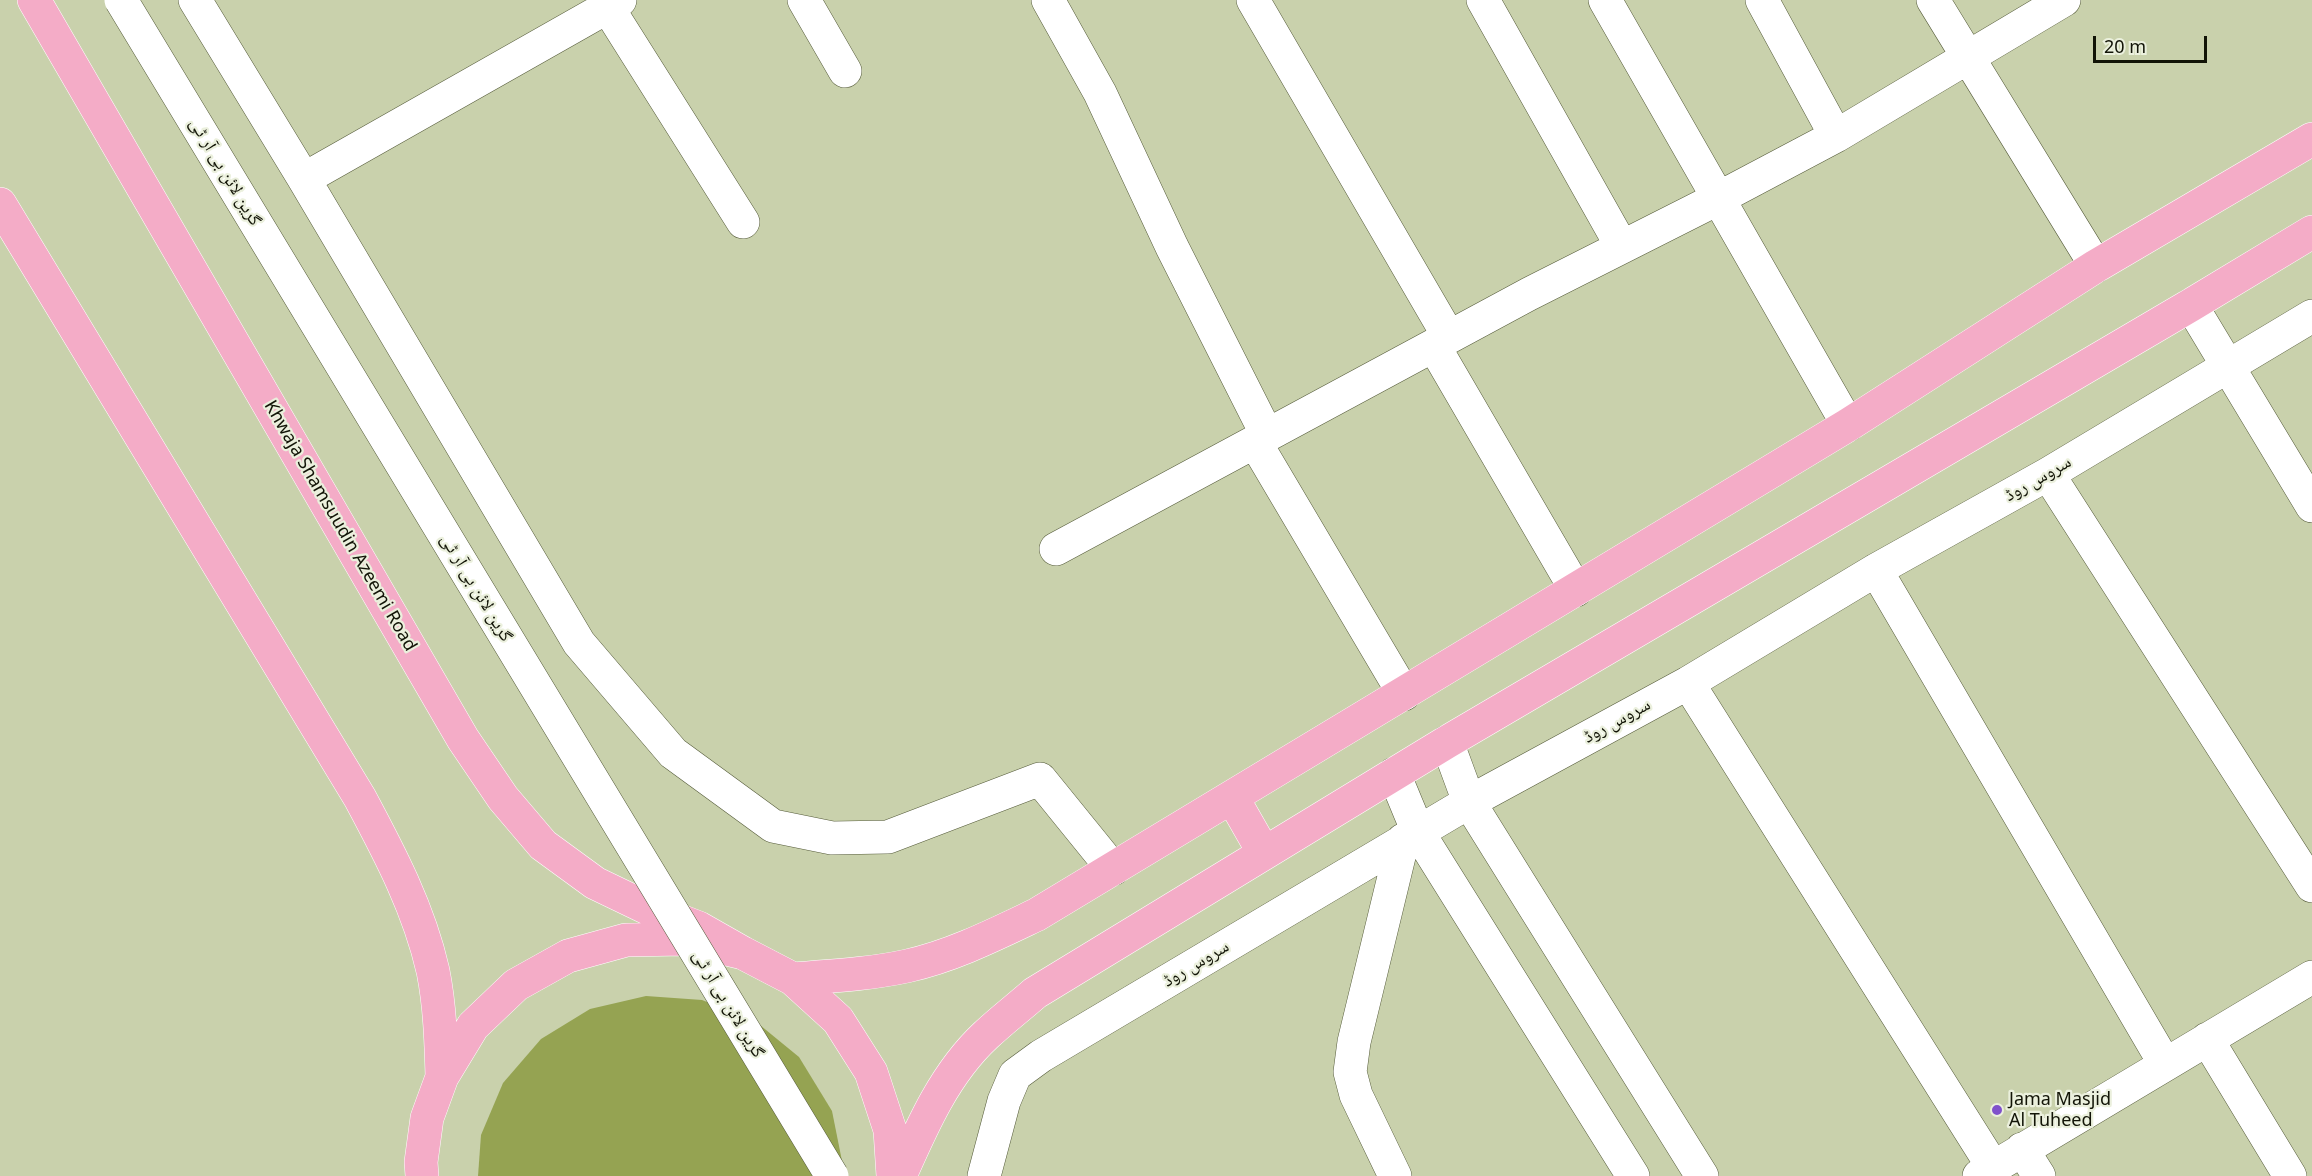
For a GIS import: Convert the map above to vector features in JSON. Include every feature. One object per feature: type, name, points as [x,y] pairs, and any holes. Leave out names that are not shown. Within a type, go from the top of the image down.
[{"type":"main road","name":"Khwaja Shamsuudin Azeemi Road","points":[[34,0],[452,718],[503,798],[543,845],[595,883],[646,908],[699,928],[743,953]]},
{"type":"main road","points":[[793,980],[852,975],[909,966],[973,945],[1036,915],[1848,425],[2096,266],[2312,138]]},
{"type":"main road","points":[[0,204],[360,798],[395,862],[416,912],[433,972],[440,1023],[442,1077]]},
{"type":"main road","points":[[900,1176],[921,1128],[951,1076],[985,1036],[1035,993],[1447,742],[2312,232]]},
{"type":"main road","points":[[1232,797],[1264,853]]},
{"type":"main road","points":[[421,1171],[427,1118],[442,1077],[473,1026],[516,985],[568,956],[626,940],[685,939],[743,953],[793,980],[838,1020],[871,1072],[890,1130],[893,1176]]},
{"type":"street","name":"گرین لائن بی آر ٹی","points":[[121,0],[832,1176]]},
{"type":"street","points":[[195,0],[304,179],[579,643],[673,753],[773,826],[832,838],[888,837],[1040,779],[1113,869]]},
{"type":"street","points":[[804,0],[845,71]]},
{"type":"street","points":[[1048,0],[1100,93],[1261,439],[1404,694]]},
{"type":"street","points":[[1253,0],[1576,590]]},
{"type":"street","points":[[1483,0],[1622,247]]},
{"type":"street","points":[[1605,0],[1848,425]]},
{"type":"street","points":[[1762,0],[1836,136]]},
{"type":"street","points":[[1933,0],[2096,266]]},
{"type":"street","points":[[1056,549],[1441,342],[1836,136],[2064,0]]},
{"type":"street","points":[[304,179],[610,2],[743,222]]},
{"type":"street","points":[[2191,305],[2312,506]]},
{"type":"street","name":"سروس روڈ","points":[[984,1176],[1004,1101],[1015,1075],[1041,1056],[1469,802],[1688,683],[1876,570],[2048,474],[2312,316]]},
{"type":"street","points":[[2048,474],[2312,886]]},
{"type":"street","points":[[1876,570],[2165,1064]]},
{"type":"street","points":[[1688,683],[1986,1172],[2030,1163],[2165,1064],[2312,977]]},
{"type":"street","points":[[1447,742],[1469,802],[1702,1176]]},
{"type":"street","points":[[1394,774],[1411,836],[1633,1176]]},
{"type":"street","points":[[1395,1176],[1356,1095],[1350,1072],[1354,1042],[1411,836]]},
{"type":"street","points":[[2207,1039],[2290,1176]]},
{"type":"green space","points":[[646,996],[702,1000],[755,1021],[799,1057],[832,1111],[845,1176],[478,1176],[481,1135],[503,1083],[541,1039],[590,1009]]},
{"type":"place","name":"Jama Masjid Al Tuheed","points":[[1997,1110]]}]
